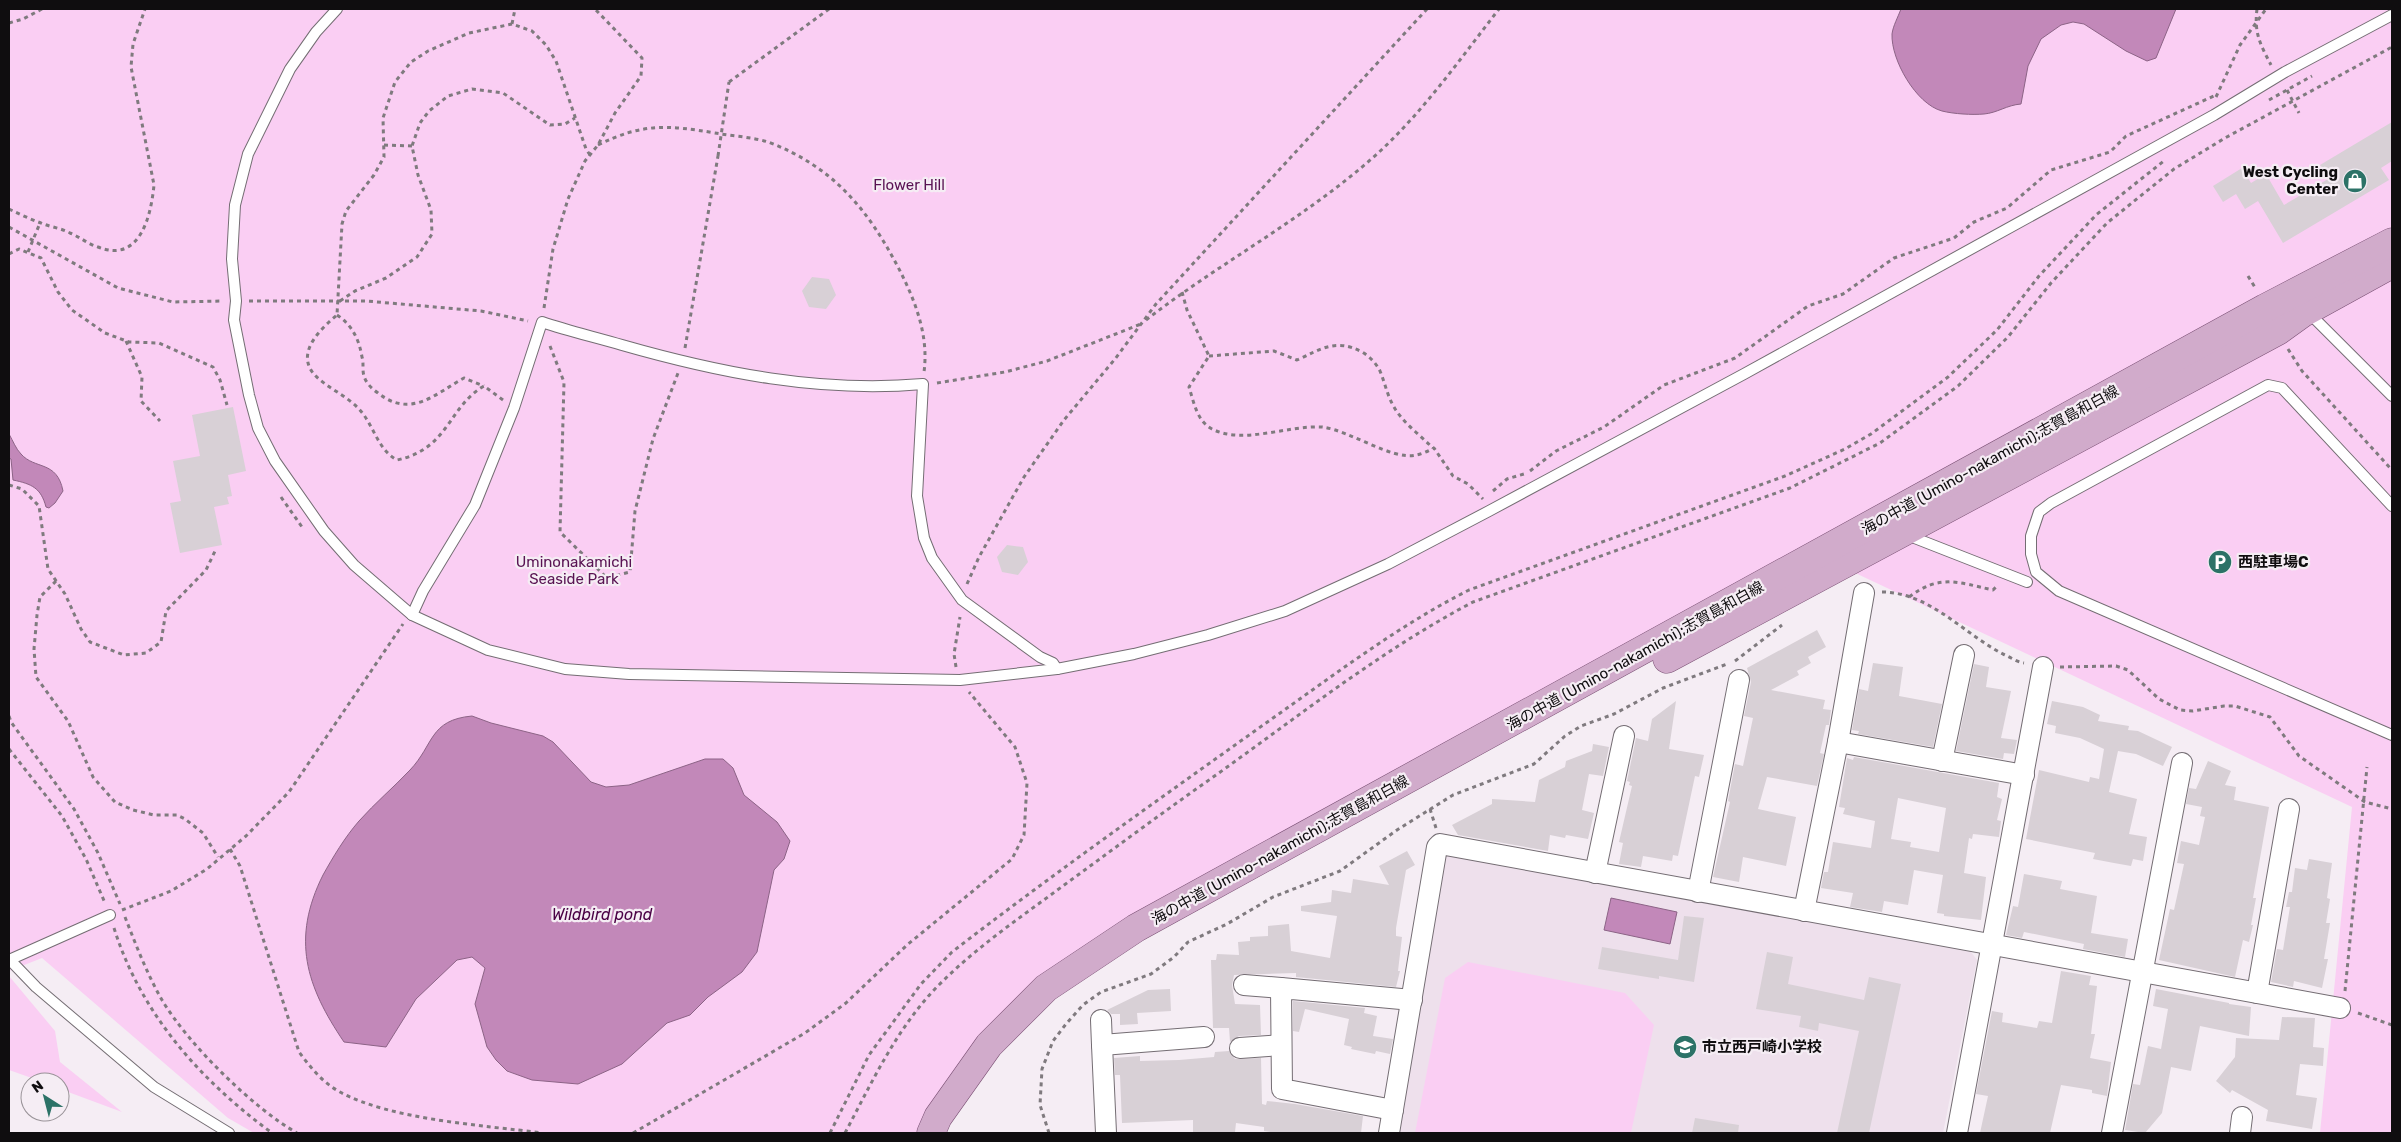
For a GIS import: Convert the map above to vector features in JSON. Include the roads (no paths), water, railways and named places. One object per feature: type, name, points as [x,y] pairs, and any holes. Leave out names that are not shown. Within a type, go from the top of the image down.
[{"type":"main road","name":"海の中道 (Umino-nakamichi);志賀島和白線","points":[[951,1133],[1004,1053],[1059,1002],[1146,944],[1380,814],[1903,533],[2283,316],[2392,242]]},
{"type":"main road","name":"海の中道 (Umino-nakamichi);志賀島和白線","points":[[931,1133],[938,1117],[996,1038],[1046,988],[1136,928],[2169,361],[2283,316],[2392,264]]},
{"type":"street","points":[[1804,911],[1838,742],[1864,593]]},
{"type":"street","points":[[1942,761],[1964,655]]},
{"type":"street","points":[[1957,1133],[2043,667]]},
{"type":"street","points":[[1698,892],[1739,680]]},
{"type":"street","points":[[1595,873],[1624,736]]},
{"type":"street","points":[[1838,742],[2024,775]]},
{"type":"street","points":[[2112,1133],[2182,763]]},
{"type":"street","points":[[2256,993],[2289,809]]},
{"type":"street","points":[[1390,1133],[1437,847],[1440,844],[2340,1008]]},
{"type":"street","points":[[1244,985],[1412,1000]]},
{"type":"street","points":[[1281,988],[1282,1089],[1393,1110]]},
{"type":"street","points":[[1101,1020],[1106,1133]]},
{"type":"street","points":[[1102,1045],[1204,1036]]},
{"type":"street","points":[[1240,1048],[1281,1045]]},
{"type":"lane","points":[[337,9],[316,32],[290,69],[248,154],[235,205],[231,301],[249,396],[258,428],[275,461],[319,524],[354,565],[412,615],[488,650],[565,669],[629,674],[960,680],[1057,669],[1134,654],[1208,635],[1285,611],[1388,564],[1744,374],[2214,115],[2285,72],[2392,15]]},
{"type":"lane","points":[[2283,316],[2311,315],[2392,396]]},
{"type":"lane","points":[[412,615],[423,591],[474,505],[514,408],[542,322],[733,374],[822,385],[864,387],[923,384],[916,479],[920,518],[932,558],[962,600],[1040,657],[1053,663],[1057,669]]},
{"type":"lane","points":[[2169,361],[2195,359],[2203,354]]},
{"type":"lane","points":[[2392,506],[2282,388],[2268,385],[2051,503],[2040,512],[2031,536],[2033,562],[2036,572],[2059,591],[2392,735]]},
{"type":"lane","points":[[1903,533],[2027,582]]},
{"type":"lane","points":[[110,915],[9,960],[36,986],[154,1088],[229,1133]]},
{"type":"water","points":[[1901,9],[2176,9],[2156,58],[2147,61],[2126,51],[2084,24],[2073,22],[2061,25],[2041,39],[2028,66],[2021,104],[1989,113],[1957,114],[1932,107],[1923,100],[1907,80],[1896,56],[1892,34]]},
{"type":"water","points":[[9,434],[21,454],[27,459],[51,470],[60,481],[63,491],[49,508],[46,507],[41,495],[35,488],[13,480],[11,459],[9,458]]},
{"type":"water","name":"Wildbird pond","points":[[472,716],[491,723],[543,736],[553,742],[591,782],[606,787],[629,785],[705,759],[723,759],[733,768],[744,795],[777,822],[790,841],[784,859],[774,870],[757,952],[742,972],[708,997],[690,1015],[667,1023],[622,1064],[578,1084],[532,1080],[507,1071],[496,1060],[487,1047],[475,1004],[485,968],[472,957],[457,960],[416,999],[386,1047],[344,1042],[320,1001],[312,981],[307,962],[307,920],[313,898],[331,861],[354,827],[418,761],[440,728],[458,718]]},
{"type":"water","points":[[1611,898],[1677,912],[1670,944],[1604,930]]},
{"type":"place","name":"West Cycling Center","points":[[2355,181]]},
{"type":"place","name":"西駐車場C","points":[[2220,562]]},
{"type":"place","name":"市立西戸崎小学校","points":[[1685,1047]]},
{"type":"park label","name":"Flower Hill","points":[[909,185]]},
{"type":"park label","name":"Uminonakamichi Seaside Park","points":[[574,570]]}]
